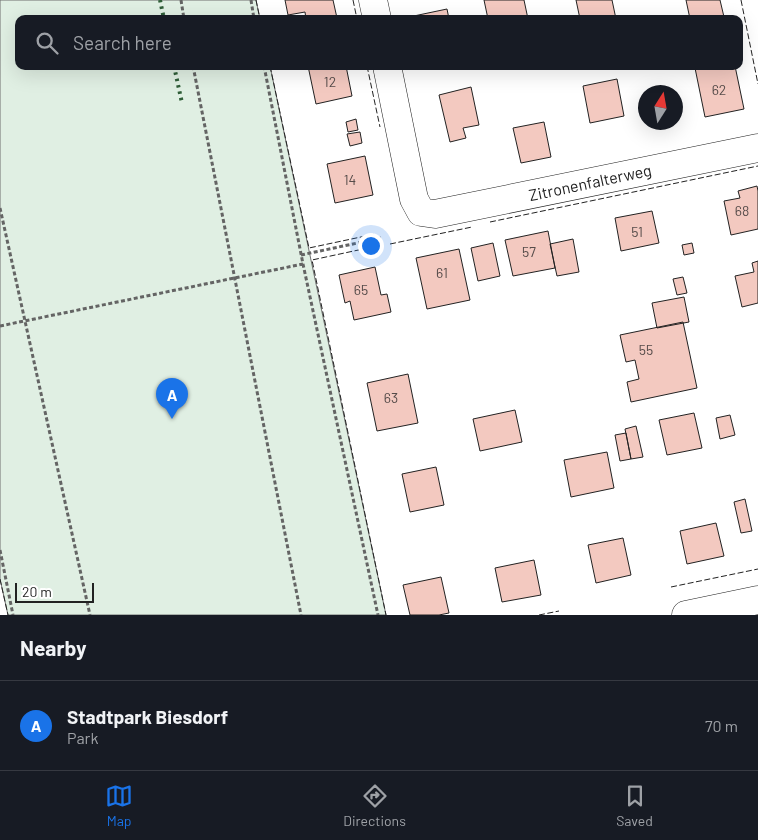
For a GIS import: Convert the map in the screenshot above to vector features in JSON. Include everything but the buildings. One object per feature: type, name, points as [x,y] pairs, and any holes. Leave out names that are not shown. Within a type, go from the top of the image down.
[{"type":"street","points":[[373,0],[376,15]]},
{"type":"street","name":"Zitronenfalterweg","points":[[388,70],[414,199],[421,212],[435,214],[758,148]]},
{"type":"street","points":[[686,615],[758,600]]},
{"type":"path","points":[[180,0],[183,15]]},
{"type":"path","points":[[251,0],[253,15]]},
{"type":"path","points":[[194,70],[301,615]]},
{"type":"path","points":[[265,70],[301,255],[378,615]]},
{"type":"path","points":[[0,208],[90,615]]},
{"type":"path","points":[[301,255],[381,238]]},
{"type":"path","points":[[0,326],[303,264]]},
{"type":"path","points":[[0,550],[13,615]]},
{"type":"green space","points":[[0,0],[256,0],[259,15],[15,15],[15,70],[271,70],[386,615],[8,615],[0,579]]},
{"type":"hedge","points":[[160,0],[163,15]]},
{"type":"hedge","points":[[175,70],[182,103]]},
{"type":"fence","points":[[256,0],[259,15]]},
{"type":"fence","points":[[353,0],[356,15]]},
{"type":"fence","points":[[741,0],[758,84]]},
{"type":"fence","points":[[271,70],[309,248],[375,234]]},
{"type":"fence","points":[[368,70],[380,127]]},
{"type":"fence","points":[[490,222],[758,166]]},
{"type":"fence","points":[[390,244],[472,227]]},
{"type":"fence","points":[[377,246],[312,260],[386,615]]},
{"type":"fence","points":[[671,587],[758,569]]},
{"type":"fence","points":[[0,579],[8,615]]},
{"type":"fence","points":[[539,615],[559,611]]},
{"type":"place","name":"Stadtpark Biesdorf","points":[[172,419]]}]
